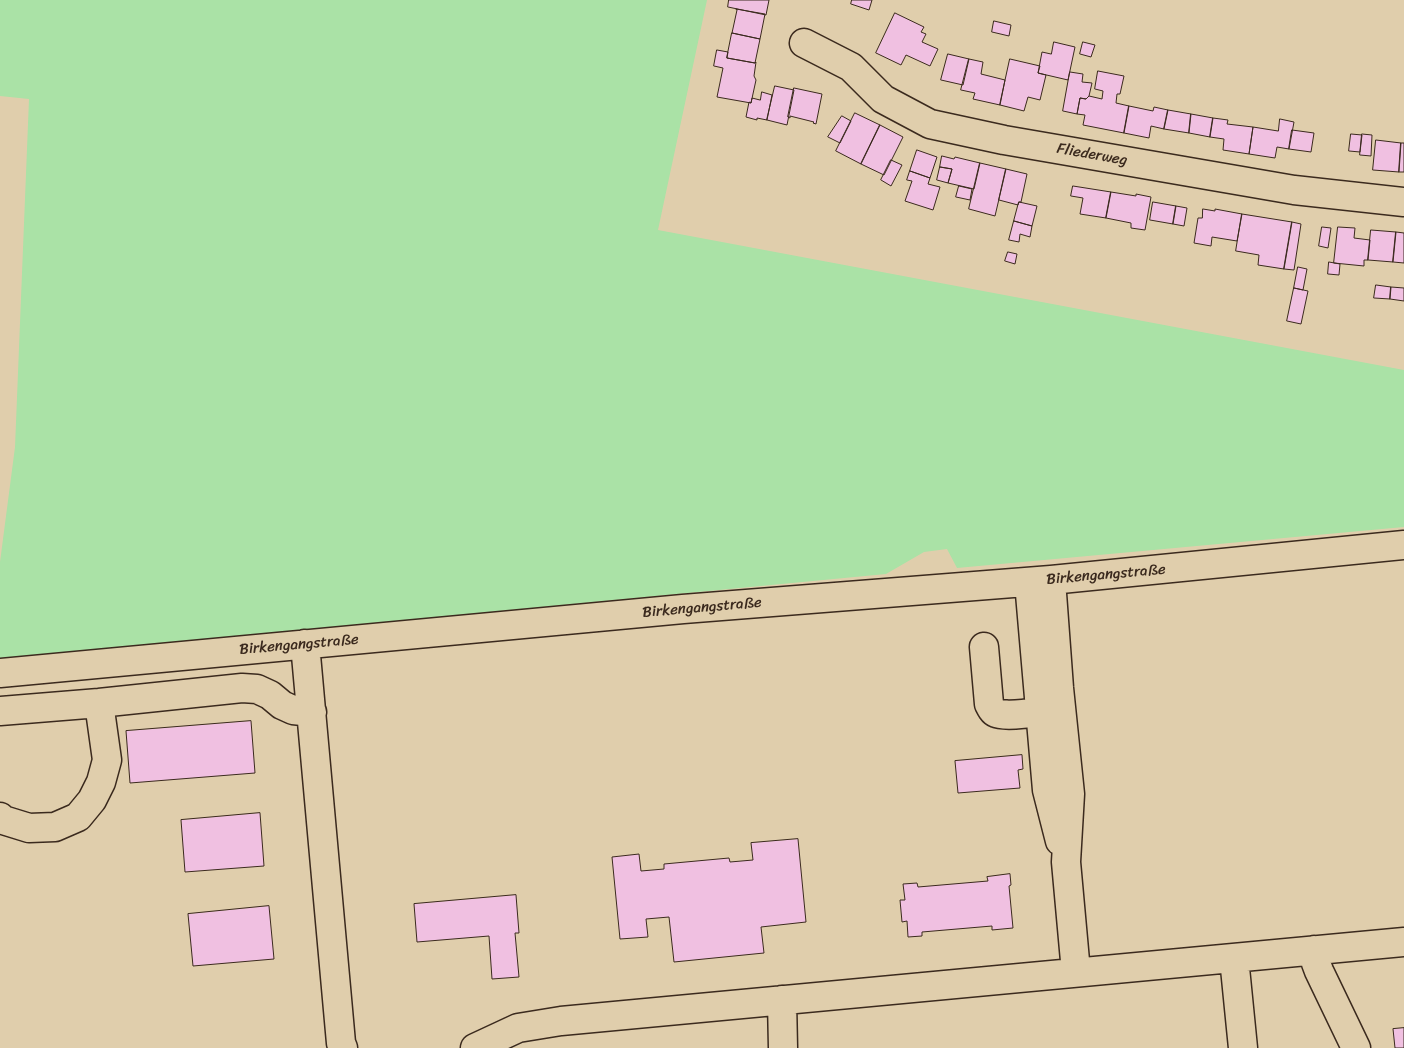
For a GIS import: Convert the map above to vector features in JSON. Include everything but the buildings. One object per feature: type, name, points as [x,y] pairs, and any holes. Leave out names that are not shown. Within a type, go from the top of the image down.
[{"type":"street","name":"Fliederweg","points":[[804,43],[851,67],[883,99],[930,124],[1004,140],[1294,190],[1404,202]]},
{"type":"street","name":"Birkengangstraße","points":[[0,673],[692,608],[1040,581],[1404,545]]},
{"type":"street","points":[[1040,581],[1059,688],[1070,794],[1066,862],[1076,972]]},
{"type":"street","points":[[1040,581],[1040,712],[1048,796],[1066,862]]},
{"type":"street","points":[[305,644],[341,1043],[343,1048]]},
{"type":"street","points":[[984,647],[989,704],[997,714],[1040,712],[1049,708],[1055,702],[1059,688]]},
{"type":"street","points":[[0,711],[242,688],[257,689],[293,710],[312,712]]},
{"type":"street","points":[[0,818],[29,828],[55,827],[78,817],[92,800],[101,782],[107,760],[99,703]]},
{"type":"street","points":[[475,1048],[518,1028],[561,1022],[1404,942]]},
{"type":"street","points":[[1314,950],[1319,971],[1356,1048]]},
{"type":"street","points":[[1234,958],[1243,1048]]},
{"type":"street","points":[[782,1000],[783,1048]]},
{"type":"green space","points":[[0,0],[707,0],[658,230],[1404,370],[1404,527],[957,568],[947,549],[924,552],[886,574],[0,659],[0,562],[15,447],[29,99],[0,96]]}]
